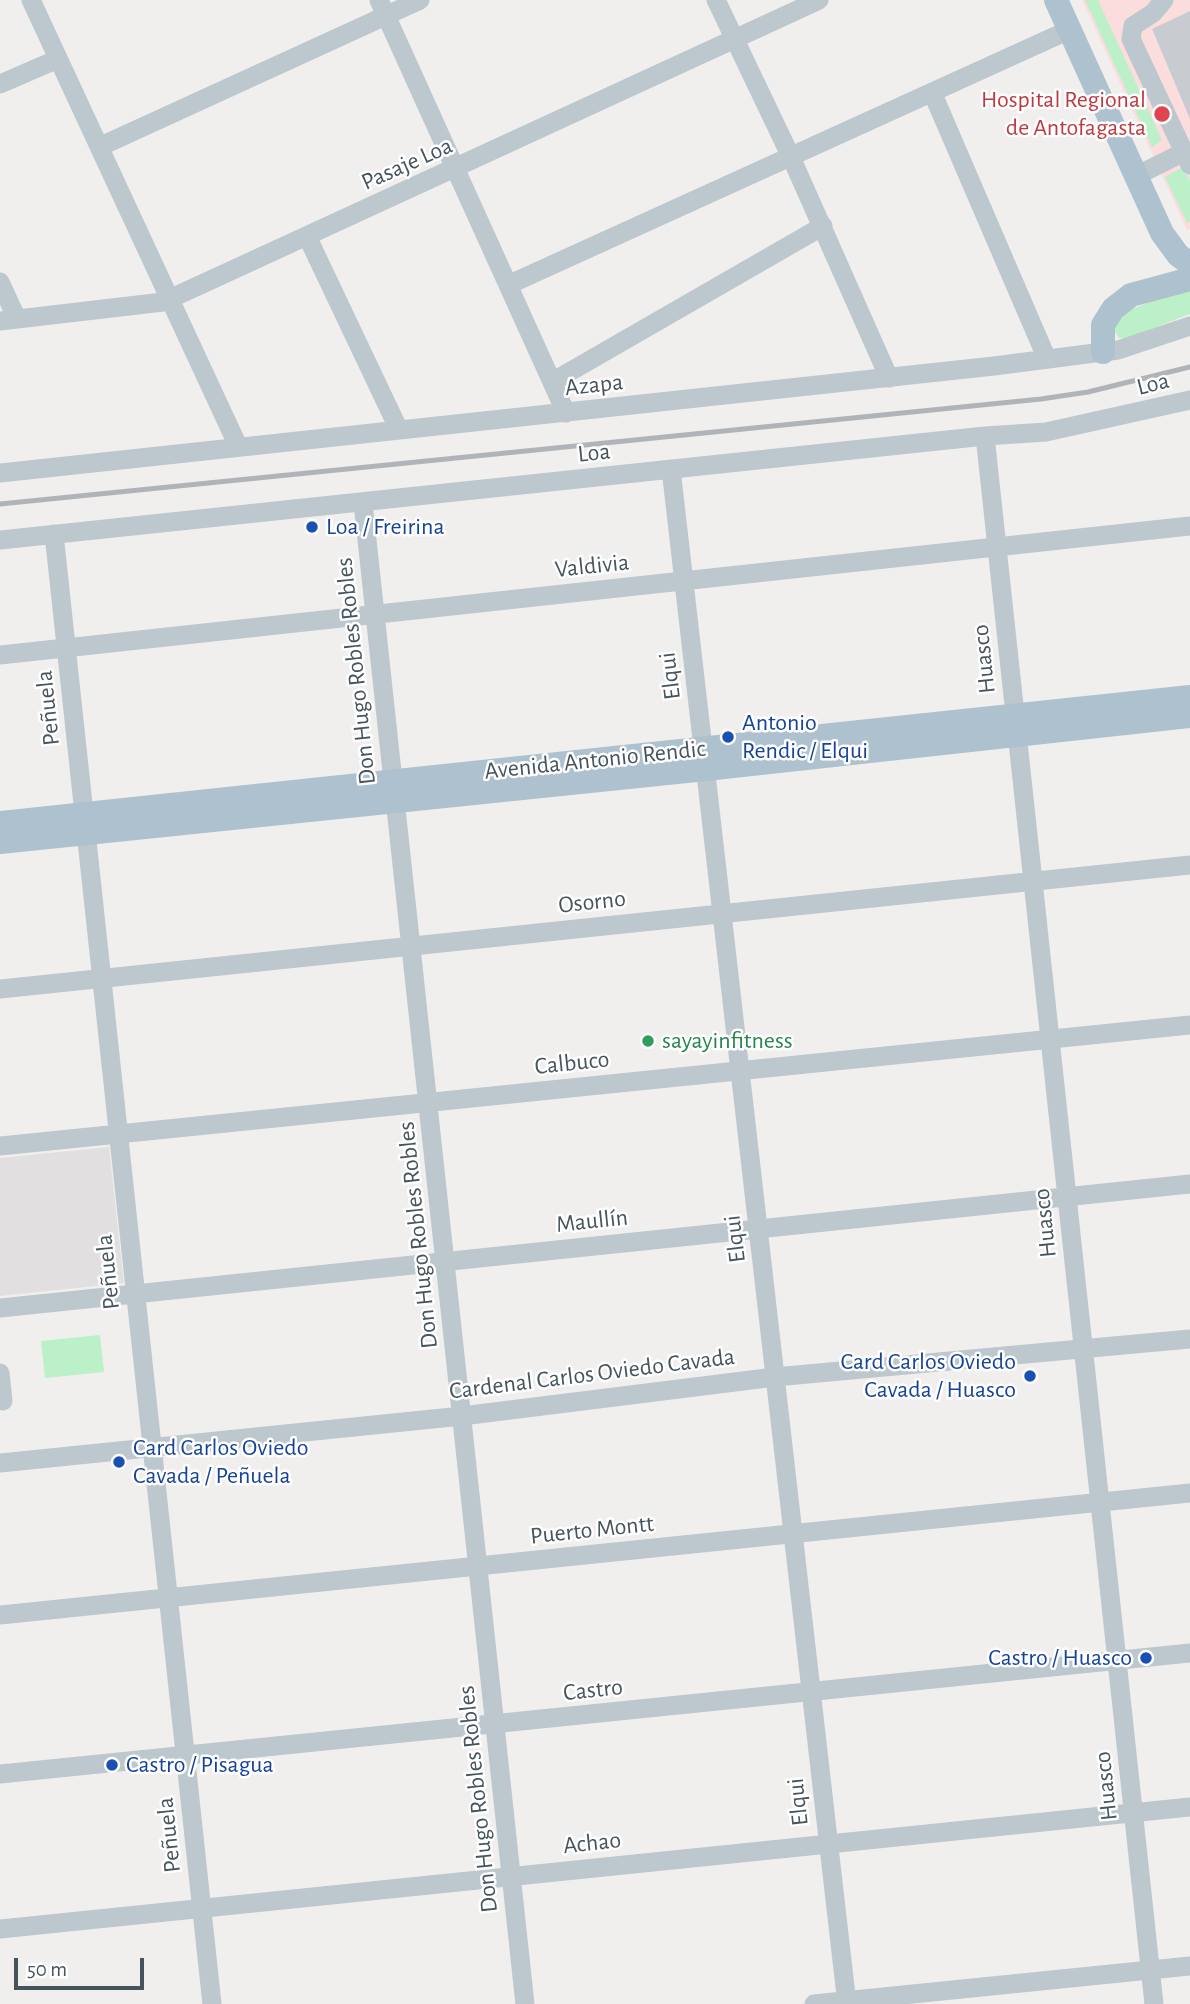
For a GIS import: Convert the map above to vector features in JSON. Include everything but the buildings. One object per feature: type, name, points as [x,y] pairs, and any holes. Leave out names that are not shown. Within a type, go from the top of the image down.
[{"type":"main road","points":[[1056,0],[1162,233],[1178,256],[1190,264]]},
{"type":"main road","points":[[1103,352],[1103,325],[1113,309],[1131,295],[1190,279]]},
{"type":"main road","name":"Avenida Antonio Rendic","points":[[0,842],[85,824],[1016,725],[1190,697]]},
{"type":"main road","name":"Avenida Antonio Rendic","points":[[1016,725],[1190,716]]},
{"type":"main road","name":"Avenida Antonio Rendic","points":[[0,824],[85,824]]},
{"type":"street","points":[[31,0],[238,446]]},
{"type":"street","points":[[99,147],[382,8],[420,0]]},
{"type":"street","points":[[716,0],[823,226],[889,378]]},
{"type":"street","name":"Pasaje Loa","points":[[8,320],[163,302],[819,0]]},
{"type":"street","points":[[1136,176],[1187,159],[1131,39],[1133,26],[1153,13],[1164,0]]},
{"type":"street","points":[[382,8],[566,413]]},
{"type":"street","points":[[508,285],[1069,30]]},
{"type":"street","points":[[0,84],[58,59]]},
{"type":"street","points":[[932,92],[1047,359]]},
{"type":"street","points":[[552,382],[823,226]]},
{"type":"street","points":[[307,236],[399,430]]},
{"type":"street","points":[[0,282],[8,320]]},
{"type":"street","name":"Azapa","points":[[0,473],[1047,359],[1118,350],[1190,326]]},
{"type":"street","name":"Loa","points":[[0,540],[985,436],[1046,432],[1190,400]]},
{"type":"street","name":"Huasco","points":[[985,436],[1154,2004]]},
{"type":"street","name":"Elqui","points":[[671,469],[846,2002]]},
{"type":"street","name":"Don Hugo Robles Robles","points":[[363,503],[525,2004]]},
{"type":"street","name":"Valdivia","points":[[0,655],[1190,526]]},
{"type":"street","name":"Peñuela","points":[[54,534],[212,2004]]},
{"type":"street","name":"Osorno","points":[[0,989],[1190,865]]},
{"type":"street","name":"Calbuco","points":[[0,1146],[1190,1025]]},
{"type":"street","name":"Maullín","points":[[0,1308],[1190,1184]]},
{"type":"street","name":"Cardenal Carlos Oviedo Cavada","points":[[0,1463],[462,1416],[775,1377],[1190,1339]]},
{"type":"street","points":[[0,1373],[3,1401]]},
{"type":"street","name":"Puerto Montt","points":[[0,1615],[1190,1493]]},
{"type":"street","name":"Castro","points":[[0,1774],[1190,1653]]},
{"type":"street","name":"Achao","points":[[0,1928],[1190,1807]]},
{"type":"street","points":[[814,2004],[1190,1966]]},
{"type":"shaded area","name":"Hospital Regional de Antofagasta","points":[[1082,0],[1190,0],[1190,229],[1187,230]]},
{"type":"shaded area","points":[[109,1147],[124,1283],[0,1296],[0,1158]]},
{"type":"green space","points":[[1085,0],[1098,0],[1162,140],[1152,147]]},
{"type":"green space","points":[[1183,167],[1190,181],[1190,222],[1187,223],[1165,177]]},
{"type":"green space","points":[[1185,287],[1190,290],[1190,314],[1128,338],[1119,338],[1114,330],[1116,316]]},
{"type":"green space","points":[[100,1335],[104,1372],[45,1378],[41,1341]]},
{"type":"railway","points":[[0,504],[1041,399],[1088,392],[1190,367]]},
{"type":"place","name":"Hospital Regional de Antofagasta","points":[[1162,114]]},
{"type":"place","name":"Loa / Freirina","points":[[312,527]]},
{"type":"place","name":"Antonio Rendic / Elqui","points":[[728,737]]},
{"type":"place","name":"sayayinfitness","points":[[648,1041]]},
{"type":"place","name":"Card Carlos Oviedo Cavada / Huasco","points":[[1030,1376]]},
{"type":"place","name":"Card Carlos Oviedo Cavada / Peñuela","points":[[119,1462]]},
{"type":"place","name":"Castro / Huasco","points":[[1146,1658]]},
{"type":"place","name":"Castro / Pisagua","points":[[112,1765]]}]
